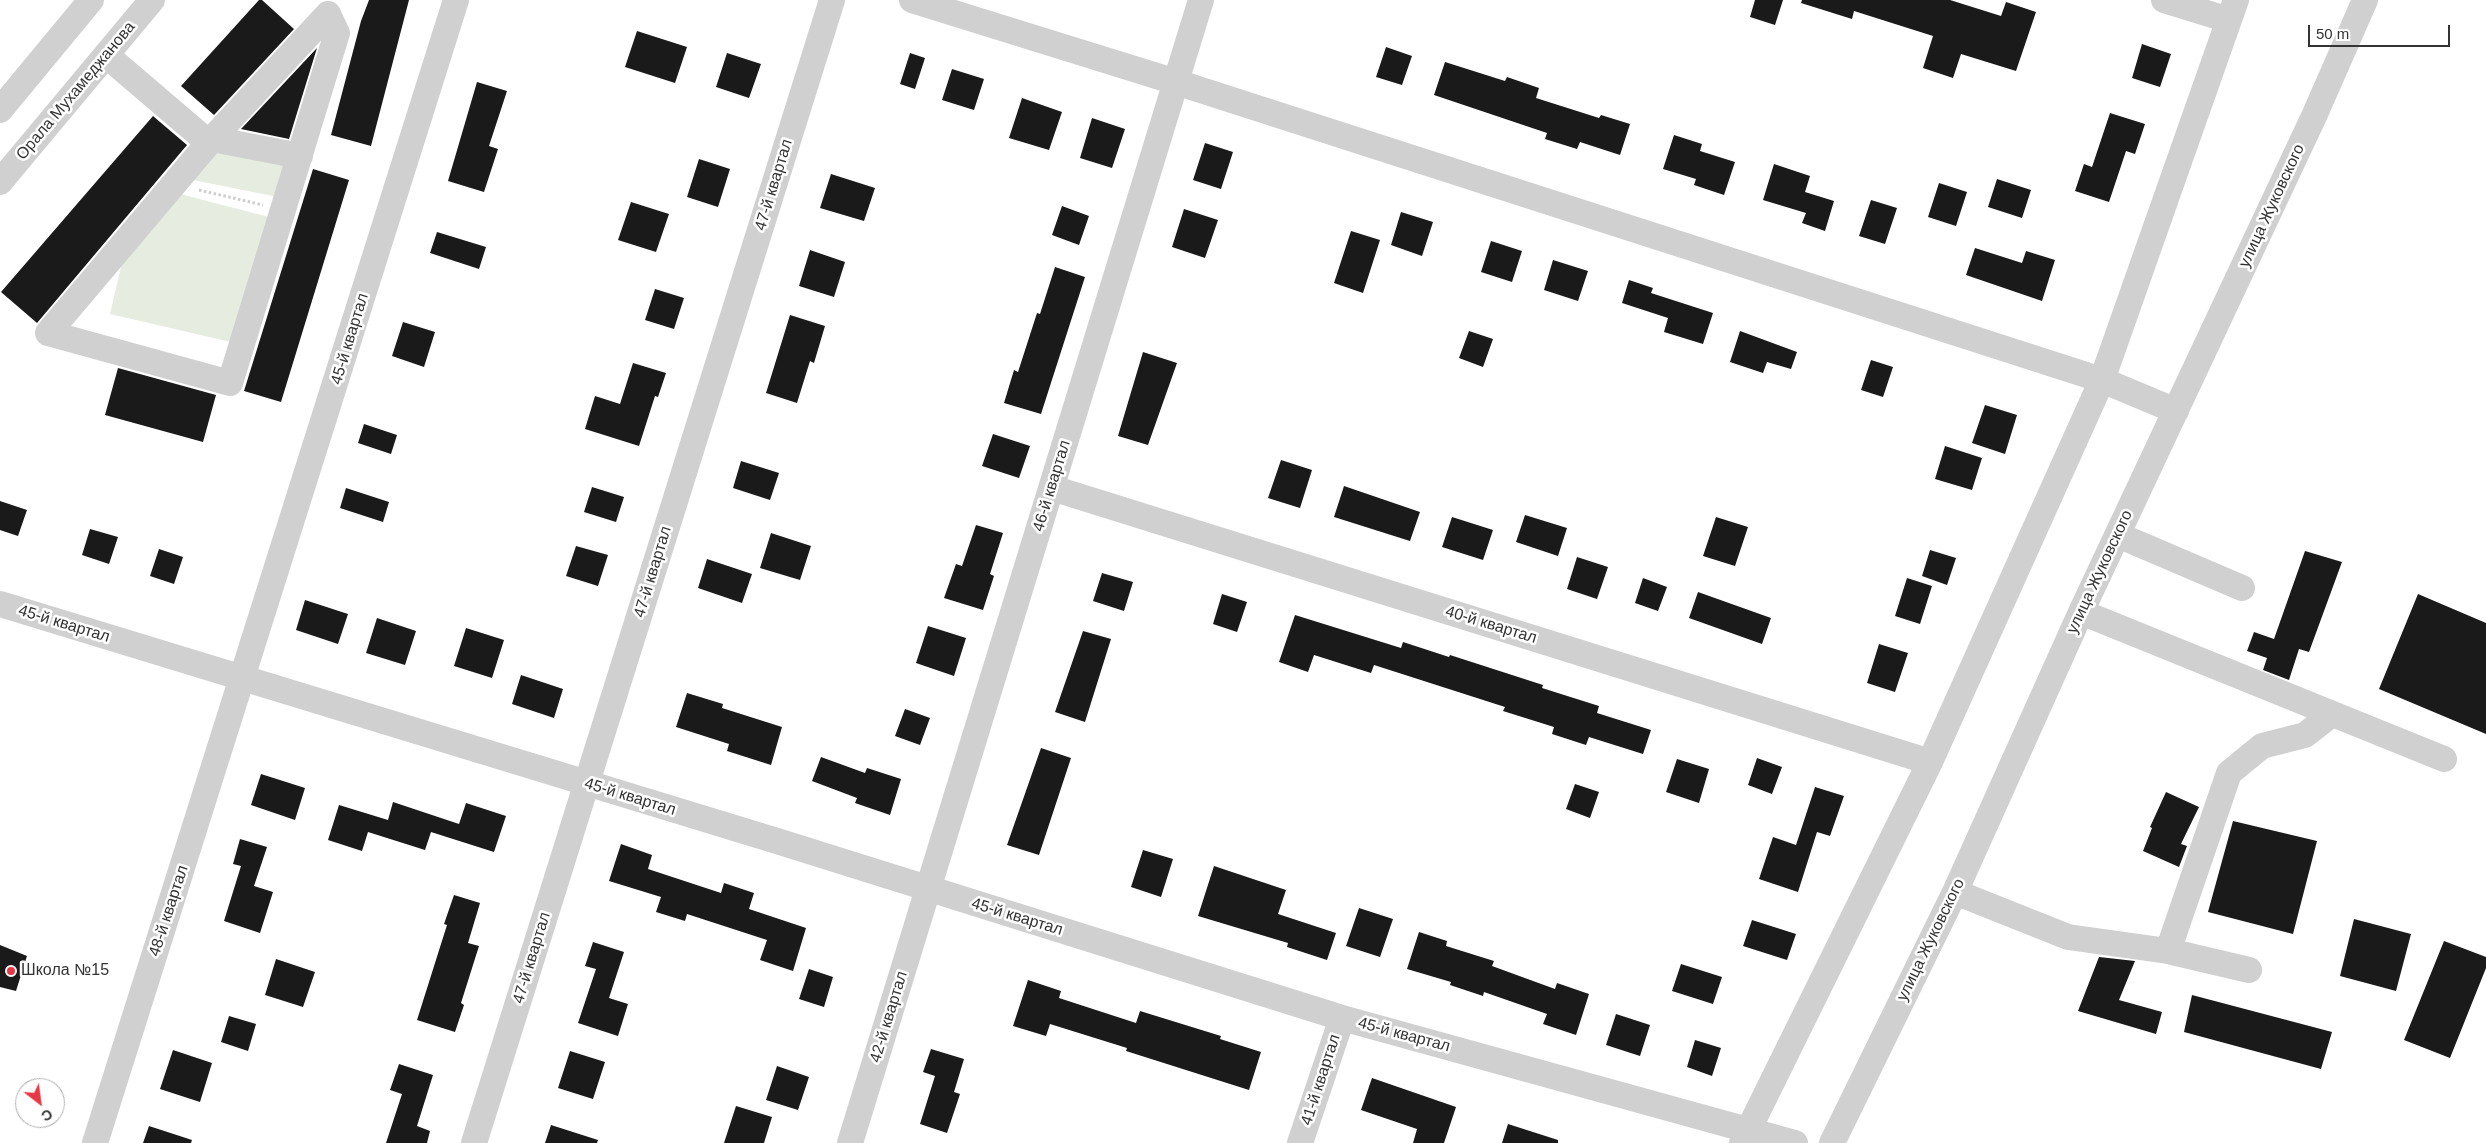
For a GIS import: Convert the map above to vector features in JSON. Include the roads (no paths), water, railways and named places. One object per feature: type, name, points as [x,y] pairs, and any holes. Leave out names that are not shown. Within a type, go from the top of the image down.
[{"type":"street","points":[[0,110],[91,0]]},
{"type":"street","name":"Орала Мухамеджанова","points":[[3,173],[152,0]]},
{"type":"street","name":"45-й квартал","points":[[243,678],[456,0]]},
{"type":"street","name":"47-й квартал","points":[[474,1143],[832,0]]},
{"type":"street","points":[[912,0],[1176,82],[2102,380],[2176,411]]},
{"type":"street","name":"46-й квартал","points":[[928,890],[1202,0]]},
{"type":"street","points":[[1745,1136],[1930,762],[2102,380],[2232,10],[2164,0]]},
{"type":"street","name":"улица Жуковского","points":[[1832,1143],[1955,892],[2081,612],[2315,114],[2365,0]]},
{"type":"street","points":[[328,14],[337,33],[300,156],[230,383],[48,333],[212,139],[328,14]]},
{"type":"street","points":[[106,54],[202,137],[300,156]]},
{"type":"street","name":"40-й квартал","points":[[1052,488],[1930,762]]},
{"type":"street","points":[[2118,534],[2242,588]]},
{"type":"street","name":"45-й квартал","points":[[0,604],[587,785],[777,841],[928,890],[1342,1018],[1745,1136],[1795,1143]]},
{"type":"street","points":[[2081,612],[2444,760]]},
{"type":"street","name":"48-й квартал","points":[[95,1143],[243,678]]},
{"type":"street","points":[[2168,951],[2229,773],[2262,746],[2305,735],[2332,714]]},
{"type":"street","name":"42-й квартал","points":[[850,1143],[928,890]]},
{"type":"street","points":[[1955,892],[2068,937],[2168,951],[2249,970]]},
{"type":"street","name":"41-й квартал","points":[[1300,1143],[1342,1018]]},
{"type":"place","name":"Школа №15","points":[[11,971]]}]
